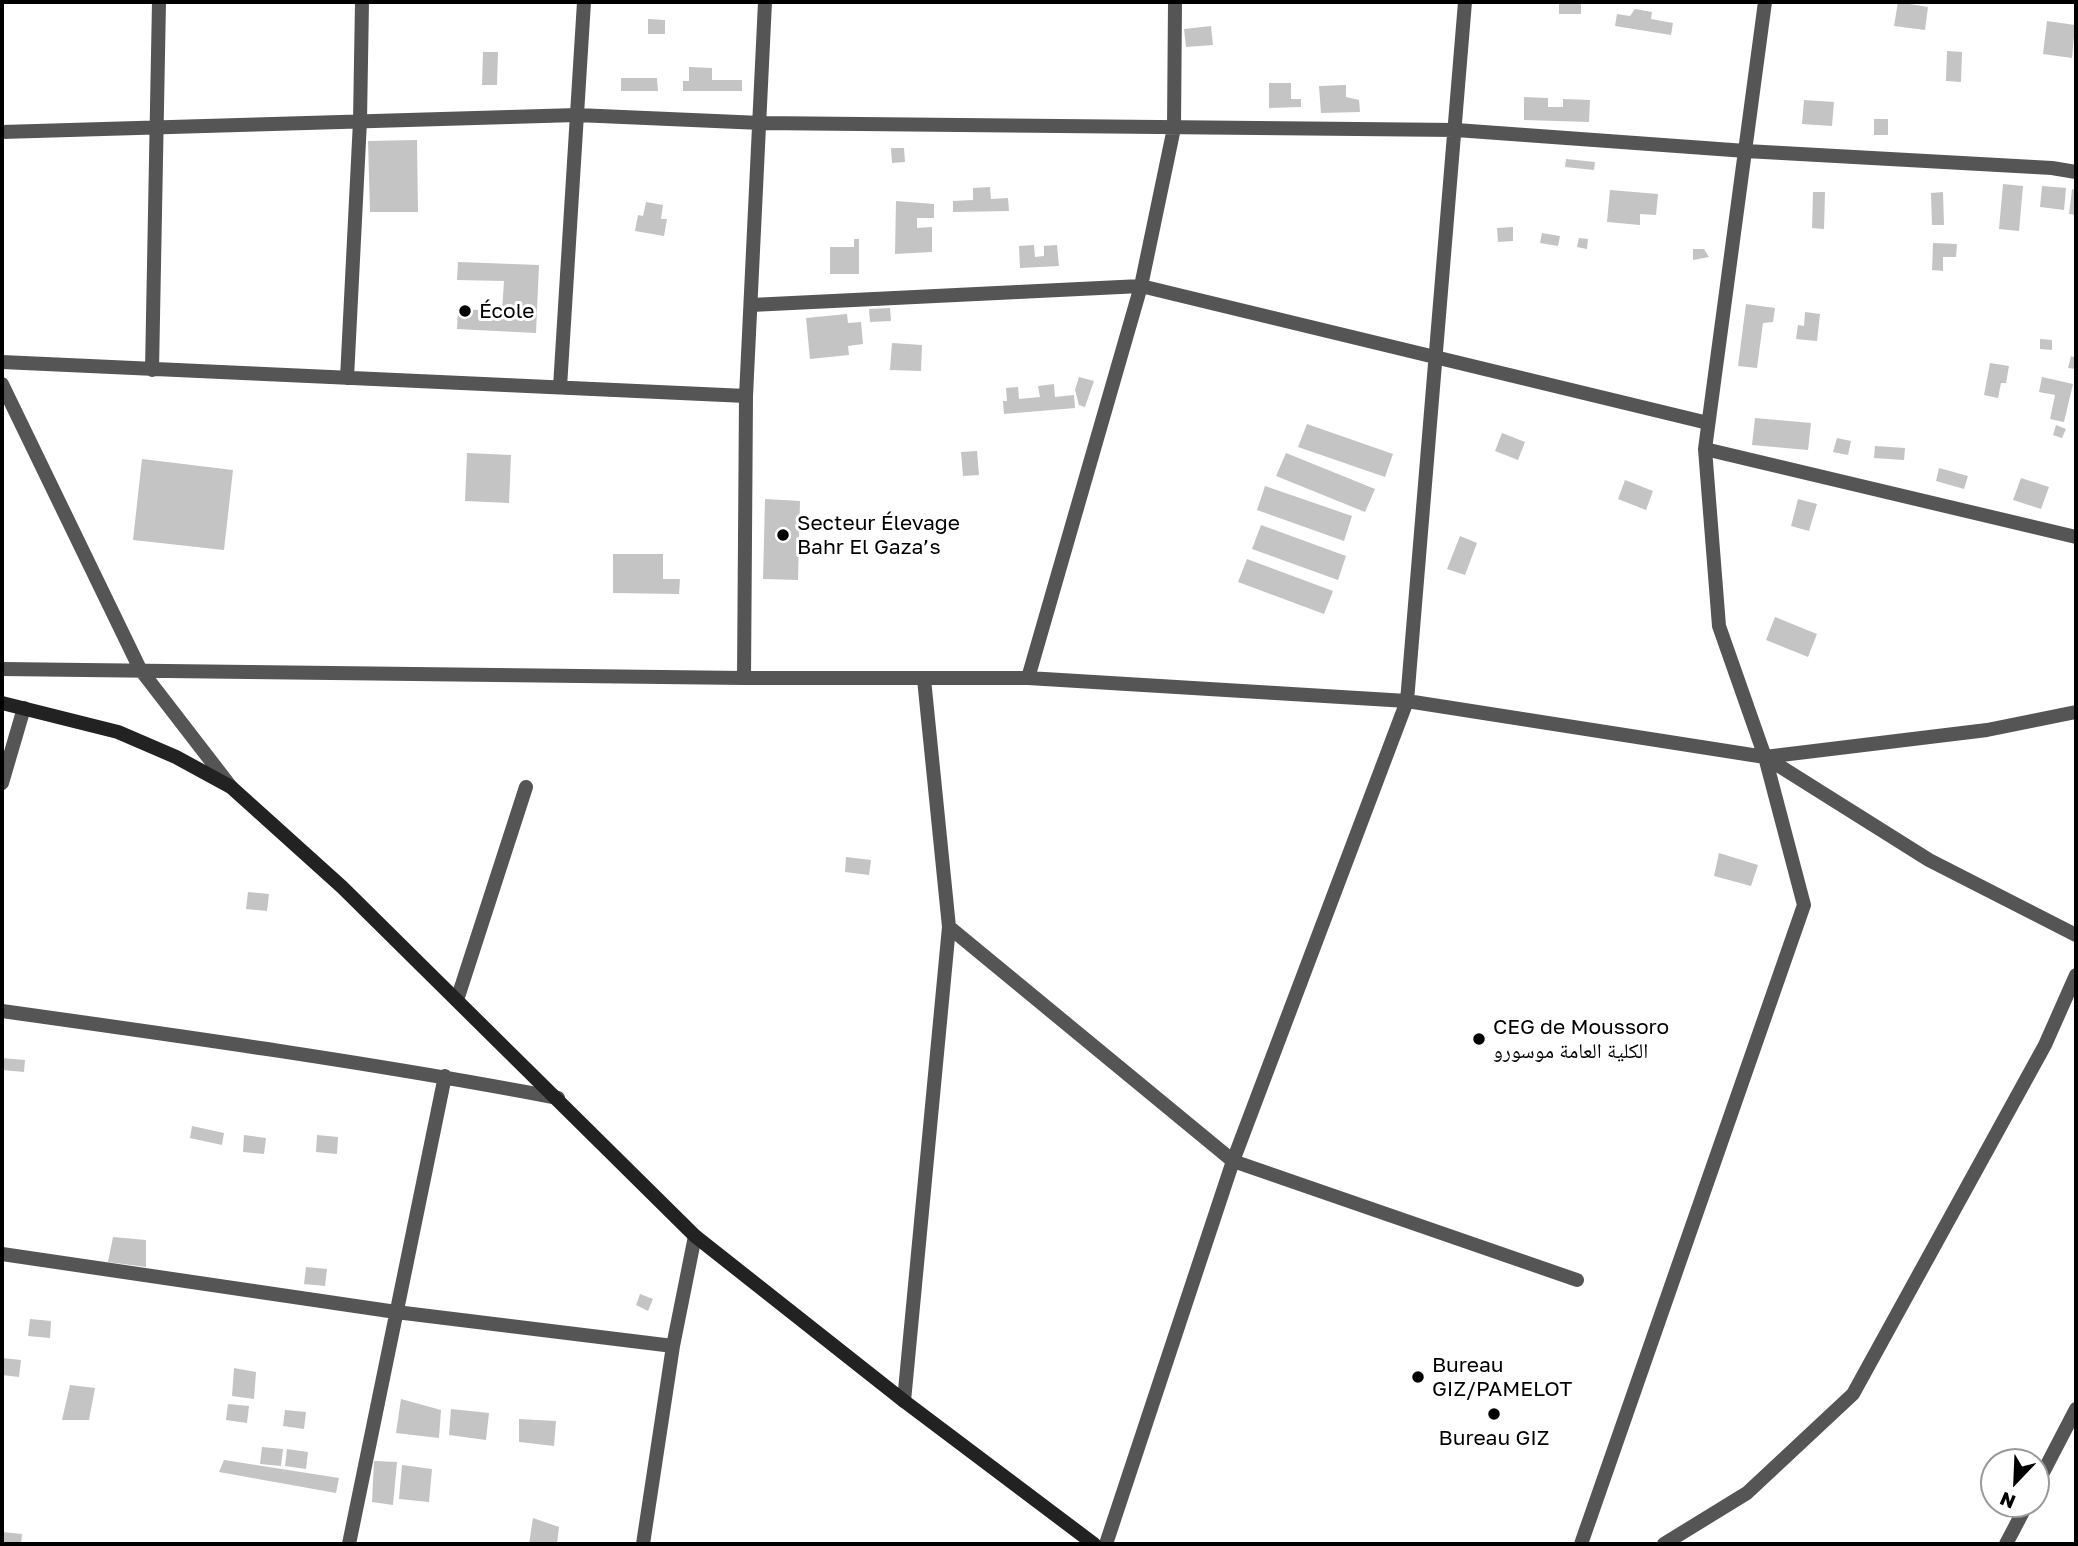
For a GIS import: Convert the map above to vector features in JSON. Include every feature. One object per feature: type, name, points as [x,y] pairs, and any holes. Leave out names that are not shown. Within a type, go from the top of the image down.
[{"type":"main road","points":[[2,703],[118,732],[176,757],[231,787],[342,887],[695,1236],[904,1401],[1094,1544]]},
{"type":"street","points":[[152,370],[159,2]]},
{"type":"street","points":[[347,378],[360,121],[362,2]]},
{"type":"street","points":[[560,387],[584,2]]},
{"type":"street","points":[[744,678],[746,396],[765,2]]},
{"type":"street","points":[[1028,678],[1141,286],[1174,128],[1175,2]]},
{"type":"street","points":[[1106,1544],[1233,1161],[1407,701],[1465,2]]},
{"type":"street","points":[[1581,1544],[1804,905],[1765,757],[1719,626],[1705,449],[1765,2]]},
{"type":"street","points":[[2,132],[577,115],[761,123],[1456,130],[1746,151],[2038,167],[2076,172]]},
{"type":"street","points":[[751,305],[1141,286],[1708,423]]},
{"type":"street","points":[[2,362],[746,396]]},
{"type":"street","points":[[2,384],[140,669],[231,787]]},
{"type":"street","points":[[1705,449],[2076,537]]},
{"type":"street","points":[[2,668],[744,678],[1028,678],[1407,701],[1765,757],[1987,730],[2076,712]]},
{"type":"street","points":[[904,1401],[948,927],[924,679]]},
{"type":"street","points":[[2,783],[23,709]]},
{"type":"street","points":[[1765,757],[1929,860],[2076,935]]},
{"type":"street","points":[[457,1000],[526,787]]},
{"type":"street","points":[[948,927],[1233,1161],[1577,1280]]},
{"type":"street","points":[[1664,1544],[1747,1493],[1853,1394],[2045,1045],[2076,975]]},
{"type":"street","points":[[2,1012],[264,1047],[444,1076],[558,1098]]},
{"type":"street","points":[[349,1544],[444,1076]]},
{"type":"street","points":[[643,1544],[673,1346],[695,1236]]},
{"type":"street","points":[[2,1254],[396,1312],[673,1346]]},
{"type":"street","points":[[2050,1459],[2076,1409]]},
{"type":"street","points":[[2006,1544],[2020,1518]]},
{"type":"building","points":[[1559,2],[1581,2],[1581,14],[1559,14]]},
{"type":"building","points":[[1898,2],[1928,7],[1925,30],[1894,26]]},
{"type":"building","points":[[1635,9],[1652,12],[1651,19],[1673,23],[1671,35],[1615,26],[1617,14],[1630,16]]},
{"type":"building","points":[[648,19],[665,20],[665,34],[648,34]]},
{"type":"building","points":[[2047,21],[2075,25],[2072,58],[2043,54]]},
{"type":"building","points":[[1211,26],[1213,45],[1186,47],[1184,29]]},
{"type":"building","points":[[1947,51],[1962,52],[1961,82],[1946,81]]},
{"type":"building","points":[[483,52],[498,52],[497,85],[482,85]]},
{"type":"building","points":[[689,67],[712,68],[712,80],[742,80],[742,91],[683,91],[683,81],[689,81]]},
{"type":"building","points":[[621,78],[657,78],[658,91],[621,91]]},
{"type":"building","points":[[1269,83],[1291,83],[1291,99],[1301,99],[1301,107],[1269,108]]},
{"type":"building","points":[[1346,85],[1346,97],[1359,100],[1360,112],[1321,113],[1319,86]]},
{"type":"building","points":[[1524,97],[1548,98],[1548,107],[1563,107],[1563,99],[1590,100],[1589,122],[1524,120]]},
{"type":"building","points":[[1804,100],[1834,102],[1832,126],[1802,124]]},
{"type":"building","points":[[1874,119],[1888,119],[1888,135],[1874,135]]},
{"type":"building","points":[[417,140],[418,212],[370,212],[368,141]]},
{"type":"building","points":[[891,148],[904,148],[905,162],[892,163]]},
{"type":"building","points":[[1566,159],[1595,162],[1594,170],[1565,167]]},
{"type":"building","points":[[2003,184],[2023,186],[2019,231],[1999,229]]},
{"type":"building","points":[[2042,186],[2066,188],[2064,210],[2040,207]]},
{"type":"building","points":[[990,187],[991,199],[1008,198],[1009,211],[953,212],[953,201],[973,200],[973,188]]},
{"type":"building","points":[[2072,189],[2076,190],[2076,215],[2069,214]]},
{"type":"building","points":[[1610,190],[1658,194],[1656,215],[1640,214],[1640,225],[1607,222]]},
{"type":"building","points":[[1813,192],[1825,192],[1824,229],[1812,228]]},
{"type":"building","points":[[1943,192],[1944,225],[1932,225],[1931,193]]},
{"type":"building","points":[[896,201],[934,204],[934,218],[917,218],[917,228],[932,227],[932,252],[895,254]]},
{"type":"building","points":[[646,202],[663,205],[661,219],[667,219],[664,236],[635,231],[638,215],[643,216]]},
{"type":"building","points":[[1513,227],[1513,241],[1498,242],[1497,228]]},
{"type":"building","points":[[1542,233],[1560,236],[1558,246],[1540,243]]},
{"type":"building","points":[[1579,238],[1588,239],[1587,249],[1577,247]]},
{"type":"building","points":[[854,239],[859,239],[859,274],[830,274],[830,247],[854,247]]},
{"type":"building","points":[[1933,243],[1957,244],[1956,257],[1943,257],[1943,271],[1932,270]]},
{"type":"building","points":[[1034,245],[1035,257],[1044,256],[1044,246],[1057,245],[1059,266],[1020,268],[1019,246]]},
{"type":"building","points":[[1693,249],[1704,249],[1709,257],[1693,260]]},
{"type":"building","points":[[458,262],[539,265],[536,333],[457,329],[458,309],[502,311],[504,281],[457,280]]},
{"type":"building","points":[[1746,304],[1775,308],[1773,322],[1763,323],[1757,368],[1738,366]]},
{"type":"building","points":[[890,308],[891,321],[870,322],[869,309]]},
{"type":"building","points":[[1805,312],[1820,314],[1817,341],[1796,339],[1798,325],[1804,326]]},
{"type":"building","points":[[847,314],[848,323],[861,322],[863,344],[848,346],[849,355],[810,359],[806,318]]},
{"type":"building","points":[[2040,339],[2052,340],[2052,350],[2040,349]]},
{"type":"building","points":[[892,343],[922,345],[921,371],[890,370]]},
{"type":"building","points":[[2071,356],[2076,358],[2076,369],[2068,368]]},
{"type":"building","points":[[1990,363],[2009,366],[2006,383],[2001,383],[1998,398],[1984,395]]},
{"type":"building","points":[[1079,377],[1094,381],[1085,407],[1079,405],[1075,390]]},
{"type":"building","points":[[2042,377],[2073,384],[2064,422],[2050,419],[2055,395],[2039,392]]},
{"type":"building","points":[[1054,384],[1055,397],[1074,395],[1075,408],[1004,414],[1006,388],[1018,387],[1019,399],[1040,397],[1038,386]]},
{"type":"building","points":[[1755,418],[1811,423],[1808,450],[1752,445]]},
{"type":"building","points":[[1307,424],[1393,454],[1385,477],[1298,447]]},
{"type":"building","points":[[2056,425],[2066,429],[2062,438],[2053,435]]},
{"type":"building","points":[[1502,433],[1525,442],[1518,460],[1495,451]]},
{"type":"building","points":[[1837,438],[1851,441],[1848,455],[1833,452]]},
{"type":"building","points":[[1875,446],[1905,448],[1904,460],[1874,458]]},
{"type":"building","points":[[977,451],[979,475],[963,476],[961,452]]},
{"type":"building","points":[[467,453],[511,455],[509,503],[465,501]]},
{"type":"building","points":[[1286,453],[1375,489],[1365,512],[1276,476]]},
{"type":"building","points":[[142,459],[233,470],[224,550],[133,540]]},
{"type":"building","points":[[1939,468],[1968,476],[1964,489],[1936,481]]},
{"type":"building","points":[[2021,478],[2049,487],[2041,509],[2013,500]]},
{"type":"building","points":[[1625,480],[1653,491],[1646,510],[1618,499]]},
{"type":"building","points":[[1265,486],[1352,516],[1344,541],[1257,510]]},
{"type":"building","points":[[765,499],[800,501],[798,580],[763,579]]},
{"type":"building","points":[[1798,499],[1817,504],[1809,531],[1791,526]]},
{"type":"building","points":[[1261,525],[1346,556],[1338,580],[1252,549]]},
{"type":"building","points":[[1460,536],[1477,543],[1465,575],[1447,569]]},
{"type":"building","points":[[613,554],[663,554],[663,579],[680,579],[679,594],[613,593]]},
{"type":"building","points":[[1247,559],[1333,591],[1324,614],[1238,582]]},
{"type":"building","points":[[1775,617],[1817,634],[1808,657],[1766,640]]},
{"type":"building","points":[[1719,853],[1758,865],[1751,886],[1714,876]]},
{"type":"building","points":[[846,857],[871,860],[869,875],[845,872]]},
{"type":"building","points":[[248,892],[269,894],[267,911],[246,909]]},
{"type":"building","points":[[2,1058],[25,1060],[24,1072],[2,1070]]},
{"type":"building","points":[[192,1126],[224,1133],[222,1145],[190,1138]]},
{"type":"building","points":[[244,1135],[266,1138],[264,1154],[243,1152]]},
{"type":"building","points":[[317,1135],[338,1137],[337,1154],[316,1152]]},
{"type":"building","points":[[113,1237],[146,1240],[146,1267],[108,1262]]},
{"type":"building","points":[[306,1267],[327,1269],[325,1286],[304,1284]]},
{"type":"building","points":[[640,1294],[653,1299],[648,1311],[636,1305]]},
{"type":"building","points":[[30,1319],[51,1321],[50,1338],[28,1336]]},
{"type":"building","points":[[2,1358],[21,1360],[19,1377],[2,1375]]},
{"type":"building","points":[[234,1368],[256,1372],[254,1399],[232,1396]]},
{"type":"building","points":[[70,1385],[95,1388],[89,1420],[62,1420]]},
{"type":"building","points":[[401,1399],[441,1410],[439,1438],[396,1433]]},
{"type":"building","points":[[228,1404],[249,1406],[247,1423],[226,1420]]},
{"type":"building","points":[[451,1409],[489,1413],[486,1440],[449,1435]]},
{"type":"building","points":[[285,1410],[306,1412],[304,1429],[283,1426]]},
{"type":"building","points":[[519,1419],[556,1421],[554,1446],[519,1442]]},
{"type":"building","points":[[262,1447],[283,1449],[281,1466],[260,1464]]},
{"type":"building","points":[[287,1449],[308,1452],[306,1469],[285,1466]]},
{"type":"building","points":[[224,1460],[339,1478],[336,1493],[219,1472]]},
{"type":"building","points":[[374,1461],[397,1462],[393,1505],[372,1502]]},
{"type":"building","points":[[402,1465],[432,1469],[429,1502],[399,1499]]},
{"type":"building","points":[[533,1518],[559,1527],[557,1544],[529,1544]]},
{"type":"building","points":[[2,1532],[22,1534],[21,1544],[2,1544]]},
{"type":"place","name":"École","points":[[465,311]]},
{"type":"place","name":"Secteur Élevage Bahr El Gaza’s","points":[[783,535]]},
{"type":"place","name":"CEG de Moussoro الكلية العامة موسورو","points":[[1479,1039]]},
{"type":"place","name":"Bureau GIZ/PAMELOT","points":[[1418,1377]]},
{"type":"place","name":"Bureau GIZ","points":[[1494,1414]]}]
